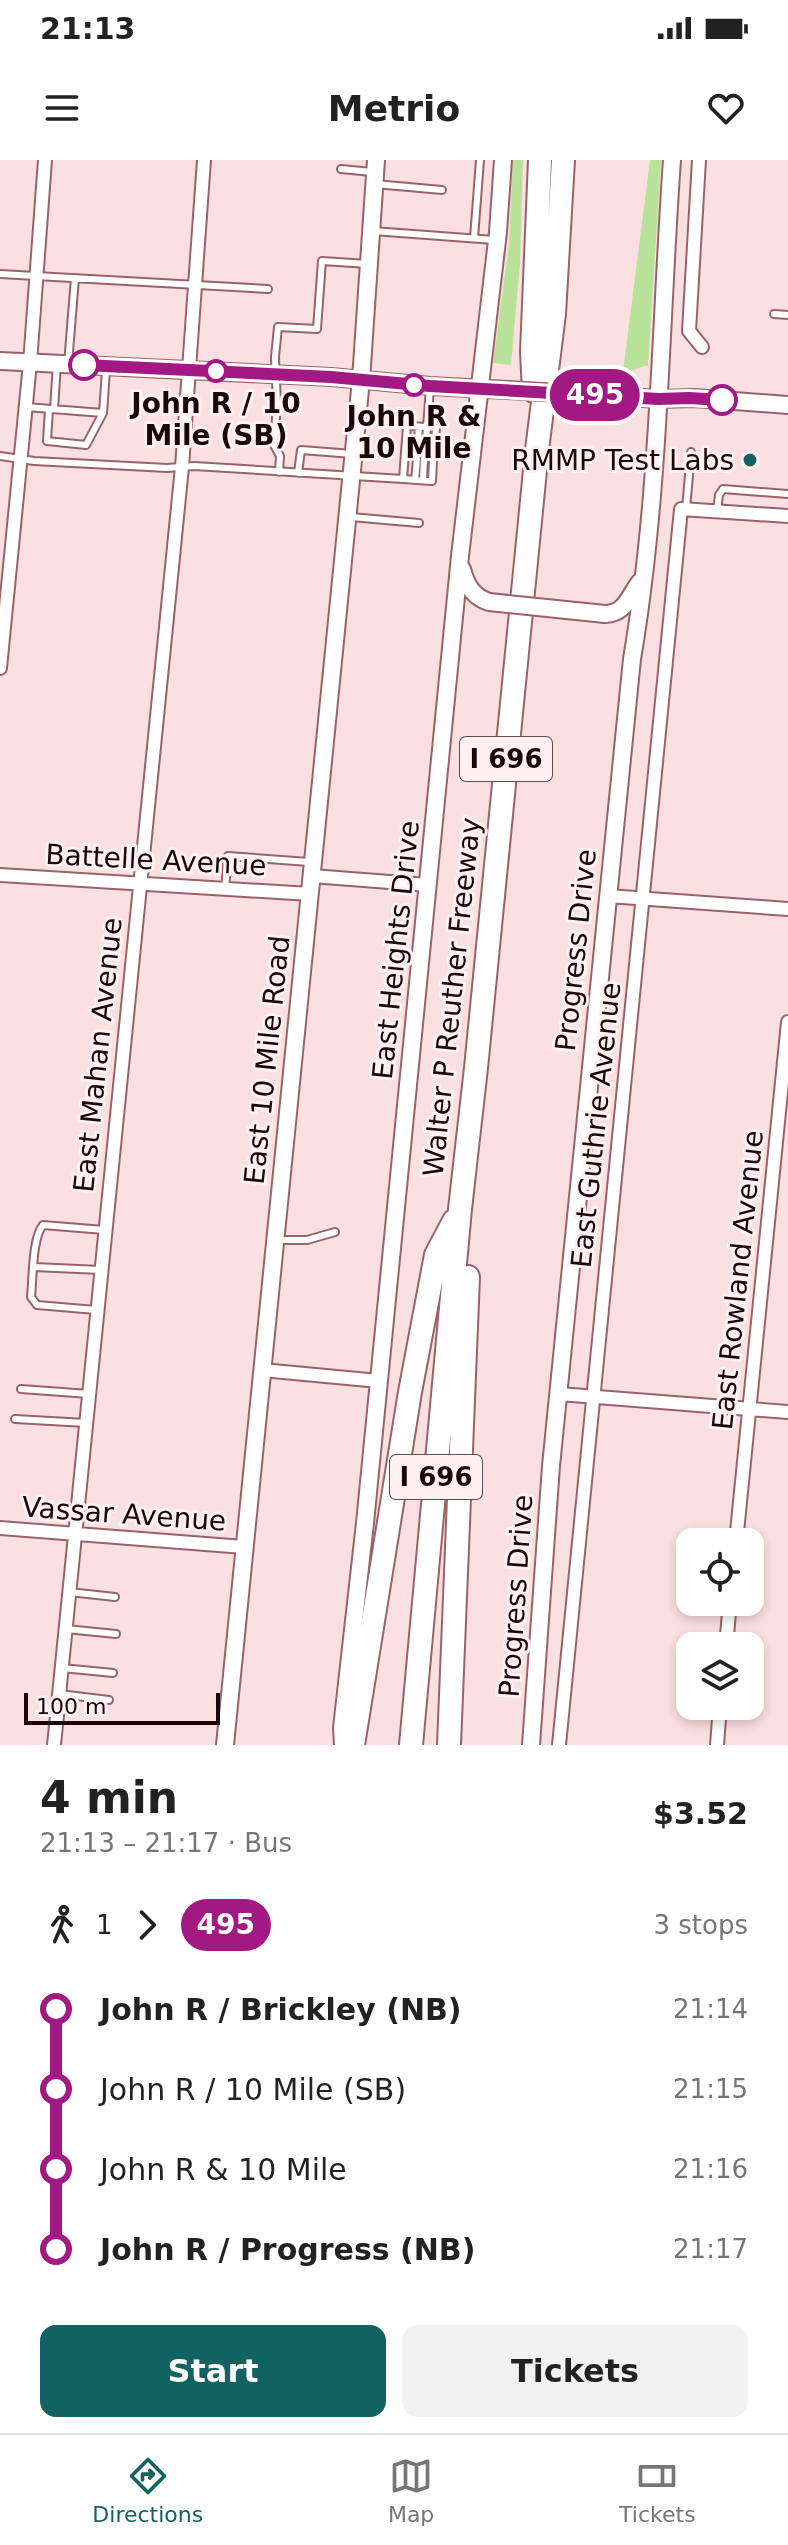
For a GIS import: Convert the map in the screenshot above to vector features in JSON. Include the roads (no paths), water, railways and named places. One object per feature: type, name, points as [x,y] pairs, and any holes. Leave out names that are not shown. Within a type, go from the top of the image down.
[{"type":"highway","points":[[537,450],[532,352],[540,160]]},
{"type":"highway","name":"Walter P Reuther Freeway","points":[[411,1745],[460,1209],[537,450],[554,314],[563,160]]},
{"type":"highway","points":[[449,1745],[476,1068]]},
{"type":"highway","points":[[353,1745],[410,1392],[436,1255],[460,1209]]},
{"type":"main road","name":"East Heights Drive","points":[[343,1745],[342,1728],[460,556],[497,240],[503,160]]},
{"type":"main road","name":"Progress Drive","points":[[531,1745],[559,1394],[632,659],[643,579],[659,399],[672,160]]},
{"type":"main road","name":"East 10 Mile Road","points":[[225,1745],[361,380],[375,172]]},
{"type":"main road","points":[[0,361],[788,405]]},
{"type":"main road","points":[[460,556],[469,588],[489,602],[613,613],[623,608],[643,579]]},
{"type":"street","points":[[0,668],[22,458],[45,160]]},
{"type":"street","name":"East Mahan Avenue","points":[[54,1745],[182,467],[204,160]]},
{"type":"street","points":[[699,160],[689,331],[702,347]]},
{"type":"street","points":[[684,509],[788,516]]},
{"type":"street","name":"East Guthrie Avenue","points":[[559,1745],[642,899],[684,509]]},
{"type":"street","points":[[312,869],[428,885]]},
{"type":"street","name":"Battelle Avenue","points":[[0,875],[310,894]]},
{"type":"street","points":[[608,896],[788,909]]},
{"type":"street","name":"East Rowland Avenue","points":[[737,1528],[788,1022]]},
{"type":"street","points":[[262,1370],[379,1381]]},
{"type":"street","points":[[559,1394],[788,1412]]},
{"type":"street","name":"Vassar Avenue","points":[[0,1528],[244,1547]]},
{"type":"street","points":[[717,1745],[719,1720]]},
{"type":"lane","points":[[474,238],[480,160]]},
{"type":"lane","points":[[341,169],[375,172],[442,190]]},
{"type":"lane","points":[[371,231],[497,240]]},
{"type":"lane","points":[[279,472],[280,456],[274,445],[278,327],[317,329],[322,261],[368,264]]},
{"type":"lane","points":[[0,274],[268,289]]},
{"type":"lane","points":[[75,278],[47,441],[86,445],[103,413],[106,366]]},
{"type":"lane","points":[[774,314],[788,315]]},
{"type":"lane","points":[[422,440],[430,386]]},
{"type":"lane","points":[[26,407],[103,413]]},
{"type":"lane","points":[[403,479],[407,426],[436,428],[435,441]]},
{"type":"lane","points":[[298,473],[301,450],[353,454]]},
{"type":"lane","points":[[684,509],[691,452]]},
{"type":"lane","points":[[0,456],[78,463],[194,466],[432,481],[433,459]]},
{"type":"lane","points":[[419,480],[421,459]]},
{"type":"lane","points":[[717,511],[723,489],[788,494]]},
{"type":"lane","points":[[347,517],[419,523]]},
{"type":"lane","points":[[225,889],[228,856],[312,869]]},
{"type":"lane","points":[[96,1310],[37,1305],[31,1297],[34,1267],[38,1235],[43,1225],[104,1230]]},
{"type":"lane","points":[[275,1240],[307,1240],[335,1232]]},
{"type":"lane","points":[[34,1267],[100,1270]]},
{"type":"lane","points":[[21,1389],[89,1394]]},
{"type":"lane","points":[[15,1419],[86,1423]]},
{"type":"lane","points":[[69,1592],[115,1597]]},
{"type":"lane","points":[[66,1629],[116,1634]]},
{"type":"lane","points":[[62,1668],[113,1673]]},
{"type":"lane","points":[[59,1694],[109,1700]]},
{"type":"place","name":"John R / 10 Mile (SB)","points":[[216,371]]},
{"type":"place","name":"John R & 10 Mile","points":[[414,385]]},
{"type":"place","name":"RMMP Test Labs","points":[[750,460]]}]
